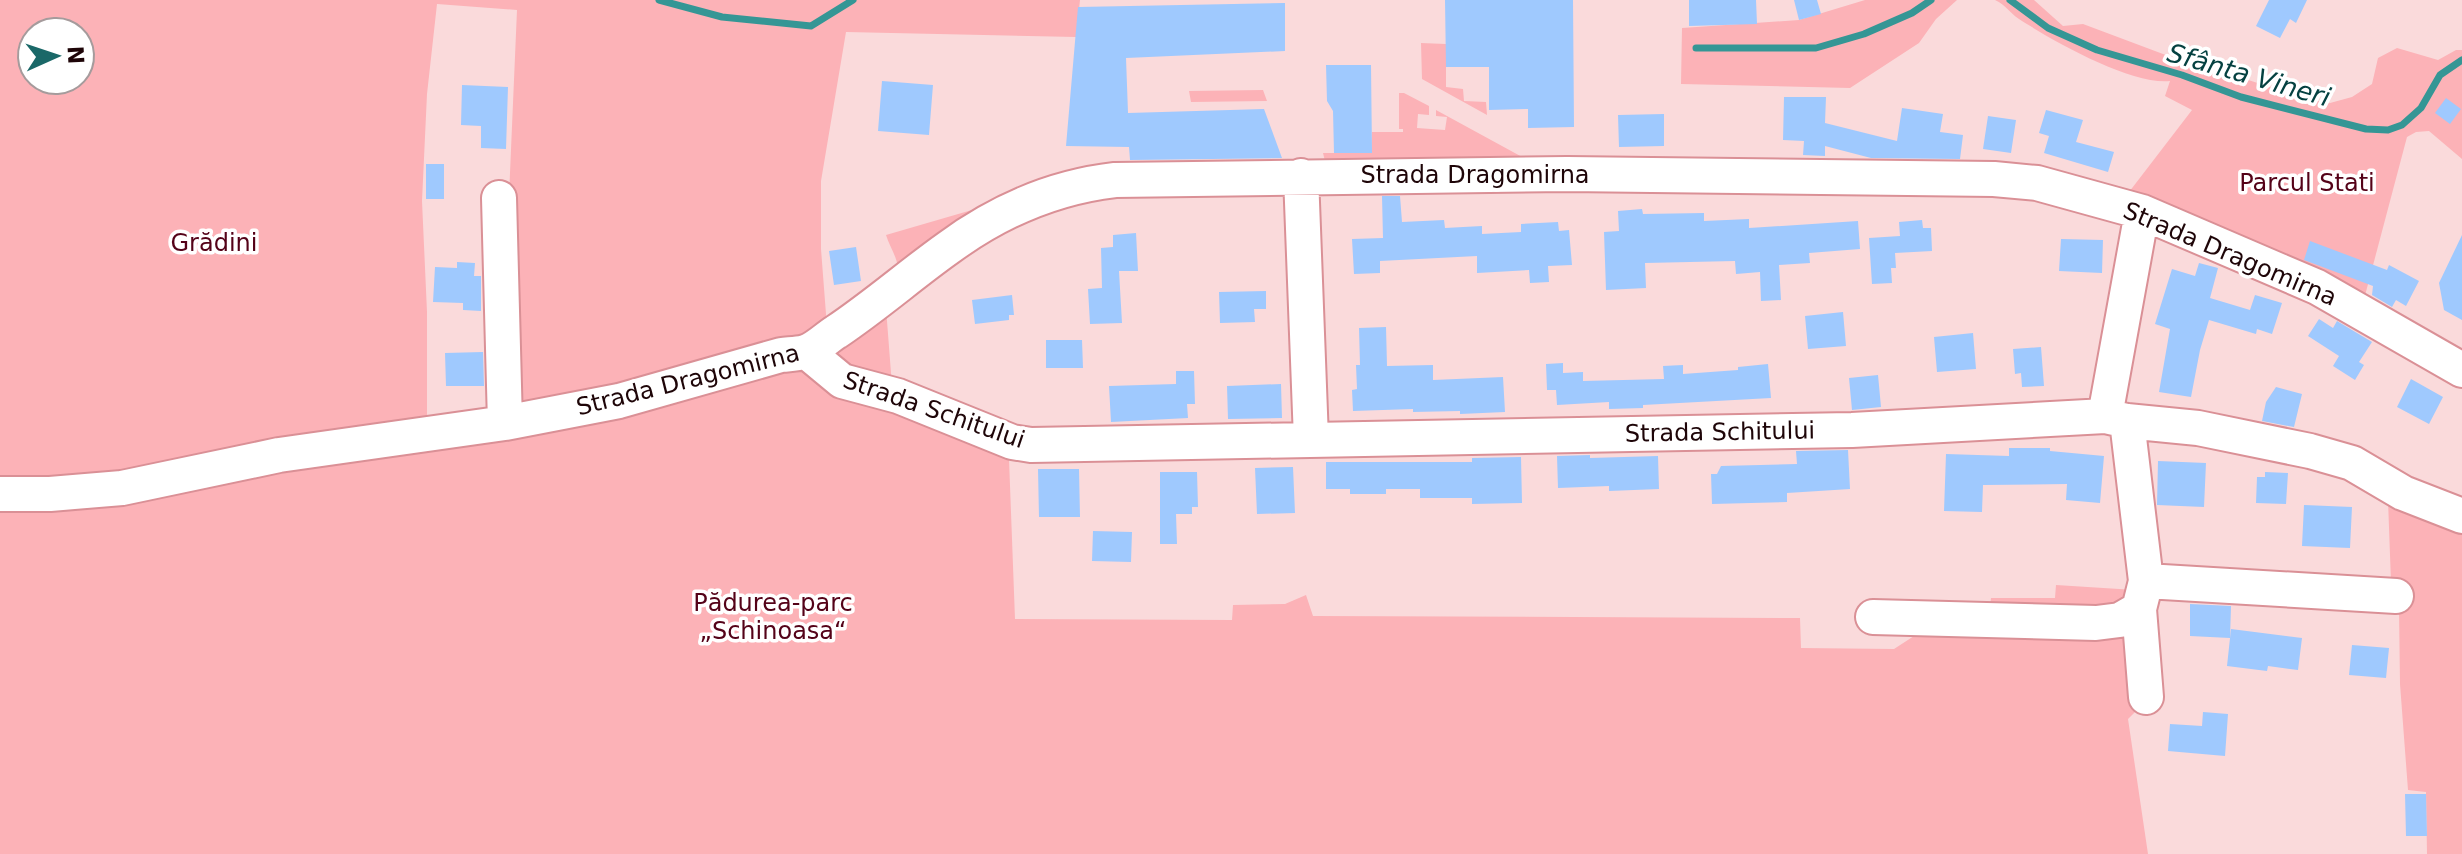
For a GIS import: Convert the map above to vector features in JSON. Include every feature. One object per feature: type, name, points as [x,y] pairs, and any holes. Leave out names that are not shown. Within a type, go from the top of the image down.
[{"type":"street","name":"Strada Dragomirna","points":[[0,494],[50,494],[122,488],[279,455],[505,423],[619,401],[781,355],[807,352],[878,304],[948,248],[982,226],[1026,203],[1085,184],[1115,180],[1567,174],[1994,179],[2037,183],[2142,212],[2317,287],[2462,370]]},
{"type":"street","points":[[1301,176],[1311,439]]},
{"type":"street","points":[[499,198],[505,423]]},
{"type":"street","points":[[2142,212],[2116,418],[2142,595],[2146,697]]},
{"type":"street","name":"Strada Schitului","points":[[807,352],[842,381],[898,396],[1012,442],[1031,445],[1852,430],[2116,418],[2198,428],[2310,451],[2352,463],[2403,493],[2462,516]]},
{"type":"street","points":[[1873,617],[2096,623],[2120,620],[2142,595],[2396,596]]},
{"type":"green space","name":"Grădini","points":[[0,0],[1080,0],[1076,37],[846,32],[821,181],[821,249],[827,327],[704,366],[518,408],[509,196],[517,10],[437,4],[427,94],[422,201],[427,312],[427,423],[116,476],[0,480]]},
{"type":"green space","points":[[1865,0],[1957,0],[1936,19],[1919,43],[1850,88],[1681,84],[1682,28],[1799,20]]},
{"type":"green space","name":"Parcul Stati","points":[[1995,0],[2034,0],[2063,26],[2083,24],[2171,57],[2306,99],[2330,103],[2352,97],[2372,84],[2378,58],[2397,48],[2438,60],[2462,50],[2462,159],[2429,131],[2416,132],[2407,137],[2363,303],[2126,196],[2192,110],[2165,96],[2170,81],[2135,76],[2093,60],[2019,19]]},
{"type":"green space","points":[[1421,43],[1446,44],[1446,87],[1463,89],[1464,101],[1486,102],[1487,115],[1422,79]]},
{"type":"green space","points":[[1263,90],[1267,101],[1191,102],[1189,91]]},
{"type":"green space","points":[[1399,93],[1429,106],[1429,115],[1418,114],[1417,128],[1445,130],[1447,117],[1436,116],[1436,110],[1524,158],[1326,165],[1323,153],[1371,153],[1372,132],[1403,132],[1399,129]]},
{"type":"green space","points":[[996,203],[898,269],[886,235]]},
{"type":"green space","points":[[886,308],[892,386],[835,370],[834,342]]},
{"type":"green space","name":"Pădurea-parc „Schinoasa“","points":[[794,365],[1009,459],[1015,619],[1232,620],[1233,605],[1285,604],[1306,595],[1313,616],[1800,618],[1801,648],[1894,649],[1931,625],[2129,627],[2138,709],[2128,719],[2148,854],[0,854],[0,507],[119,502],[409,451]]},
{"type":"green space","points":[[2388,500],[2462,524],[2462,854],[2427,854],[2426,792],[2408,790],[2400,684],[2399,608],[2391,582]]},
{"type":"green space","points":[[2056,585],[2135,590],[2119,613],[1989,616],[1991,598],[2055,598]]},
{"type":"building","points":[[1445,0],[1573,0],[1574,127],[1528,128],[1528,109],[1489,110],[1489,67],[1446,67]]},
{"type":"building","points":[[1689,0],[1756,0],[1757,24],[1689,26]]},
{"type":"building","points":[[1794,0],[1817,0],[1821,14],[1799,20]]},
{"type":"building","points":[[2269,0],[2307,0],[2296,23],[2290,19],[2280,38],[2256,26]]},
{"type":"building","points":[[1285,3],[1285,51],[1126,58],[1128,113],[1264,109],[1282,158],[1130,160],[1129,147],[1066,146],[1078,7]]},
{"type":"building","points":[[1326,65],[1371,65],[1372,153],[1334,153],[1333,111],[1327,101]]},
{"type":"building","points":[[882,81],[933,85],[929,135],[878,131]]},
{"type":"building","points":[[462,85],[508,87],[506,149],[481,148],[481,126],[461,125]]},
{"type":"building","points":[[1784,97],[1826,97],[1825,123],[1897,141],[1902,108],[1943,114],[1940,132],[1963,135],[1960,159],[1871,158],[1825,146],[1825,156],[1803,155],[1804,141],[1783,140]]},
{"type":"building","points":[[2446,98],[2461,109],[2450,124],[2435,113]]},
{"type":"building","points":[[2046,110],[2083,120],[2076,142],[2114,152],[2108,172],[2044,153],[2049,136],[2039,133]]},
{"type":"building","points":[[1664,114],[1664,146],[1619,147],[1618,115]]},
{"type":"building","points":[[1988,116],[2016,120],[2011,153],[1983,149]]},
{"type":"building","points":[[426,164],[444,164],[444,199],[426,199]]},
{"type":"building","points":[[1382,196],[1400,196],[1402,222],[1444,220],[1445,228],[1482,226],[1482,234],[1521,232],[1521,224],[1558,222],[1559,231],[1569,230],[1572,265],[1548,266],[1549,282],[1530,283],[1529,270],[1477,273],[1477,256],[1380,261],[1380,273],[1354,274],[1352,239],[1383,238]]},
{"type":"building","points":[[1642,209],[1643,214],[1704,213],[1704,221],[1749,219],[1749,228],[1858,221],[1860,249],[1809,253],[1810,263],[1779,265],[1781,300],[1761,301],[1760,272],[1736,274],[1735,261],[1645,263],[1646,288],[1606,290],[1604,232],[1619,231],[1618,211]]},
{"type":"building","points":[[1922,220],[1923,228],[1931,228],[1932,251],[1895,253],[1896,268],[1891,268],[1892,283],[1872,284],[1869,238],[1900,236],[1899,222]]},
{"type":"building","points":[[1136,233],[1138,271],[1119,271],[1122,323],[1090,324],[1088,289],[1102,288],[1101,248],[1113,247],[1113,235]]},
{"type":"building","points":[[2462,235],[2462,320],[2444,310],[2439,283]]},
{"type":"building","points":[[2061,239],[2103,240],[2102,273],[2059,271]]},
{"type":"building","points":[[2310,241],[2387,270],[2389,265],[2419,281],[2406,306],[2396,300],[2392,307],[2372,295],[2373,286],[2304,260]]},
{"type":"building","points":[[856,247],[861,281],[834,285],[829,251]]},
{"type":"building","points":[[457,262],[475,263],[474,276],[481,276],[481,311],[463,310],[463,303],[433,302],[435,267],[457,268]]},
{"type":"building","points":[[2199,263],[2218,268],[2210,298],[2250,310],[2255,295],[2282,303],[2272,334],[2257,329],[2256,334],[2209,320],[2191,397],[2159,392],[2170,329],[2155,324],[2172,269],[2195,276]]},
{"type":"building","points":[[1266,291],[1266,309],[1254,309],[1255,322],[1220,323],[1219,292]]},
{"type":"building","points":[[1012,295],[1014,315],[1009,315],[1009,320],[975,324],[972,300]]},
{"type":"building","points":[[1843,312],[1846,346],[1808,349],[1805,316]]},
{"type":"building","points":[[2319,319],[2333,328],[2337,321],[2372,342],[2359,362],[2364,365],[2355,380],[2333,366],[2339,356],[2308,336]]},
{"type":"building","points":[[1386,327],[1387,366],[1433,365],[1433,380],[1503,377],[1505,412],[1353,411],[1352,390],[1357,389],[1356,365],[1360,365],[1359,328]]},
{"type":"building","points":[[1973,333],[1976,369],[1937,372],[1934,337]]},
{"type":"building","points":[[1046,340],[1082,340],[1083,368],[1046,368]]},
{"type":"building","points":[[2041,347],[2044,386],[2022,387],[2021,373],[2015,374],[2013,349]]},
{"type":"building","points":[[483,352],[484,386],[446,386],[445,353]]},
{"type":"building","points":[[1563,363],[1563,373],[1583,372],[1583,381],[1664,379],[1663,366],[1683,365],[1683,374],[1738,370],[1738,367],[1768,364],[1771,398],[1643,405],[1643,408],[1609,409],[1609,402],[1557,405],[1556,390],[1547,390],[1546,364]]},
{"type":"building","points":[[1176,371],[1194,371],[1195,404],[1187,404],[1188,418],[1111,422],[1109,386],[1176,384]]},
{"type":"building","points":[[1878,375],[1881,407],[1852,410],[1849,378]]},
{"type":"building","points":[[2411,379],[2443,397],[2429,424],[2397,407]]},
{"type":"building","points":[[1281,384],[1282,418],[1228,419],[1227,386]]},
{"type":"building","points":[[2276,387],[2302,394],[2294,427],[2262,421],[2266,402]]},
{"type":"building","points":[[2009,448],[2050,448],[2050,451],[2104,456],[2100,503],[2066,500],[2067,484],[1983,485],[1982,512],[1944,511],[1946,454],[2009,456]]},
{"type":"building","points":[[1848,450],[1850,489],[1787,493],[1787,502],[1712,504],[1711,474],[1717,474],[1721,466],[1797,464],[1796,451]]},
{"type":"building","points":[[1590,455],[1590,458],[1658,456],[1659,489],[1609,491],[1609,486],[1558,488],[1557,456]]},
{"type":"building","points":[[1521,457],[1522,503],[1472,504],[1472,498],[1420,498],[1420,489],[1386,489],[1386,494],[1350,494],[1350,489],[1326,489],[1326,462],[1472,462],[1472,458]]},
{"type":"building","points":[[2158,461],[2206,463],[2204,507],[2157,505]]},
{"type":"building","points":[[1293,467],[1295,513],[1257,514],[1255,468]]},
{"type":"building","points":[[1038,469],[1079,469],[1080,517],[1039,517]]},
{"type":"building","points":[[1160,472],[1197,472],[1198,507],[1192,507],[1192,514],[1176,514],[1177,544],[1160,544]]},
{"type":"building","points":[[2265,472],[2288,473],[2286,504],[2256,503],[2257,477],[2265,477]]},
{"type":"building","points":[[2304,505],[2352,507],[2350,548],[2302,546]]},
{"type":"building","points":[[1093,531],[1132,532],[1131,562],[1092,561]]},
{"type":"building","points":[[2190,604],[2231,606],[2230,638],[2190,636]]},
{"type":"building","points":[[2231,629],[2302,638],[2298,670],[2268,666],[2267,671],[2227,666]]},
{"type":"building","points":[[2352,645],[2389,648],[2386,678],[2349,675]]},
{"type":"building","points":[[2203,712],[2228,714],[2225,756],[2168,751],[2170,724],[2202,726]]},
{"type":"building","points":[[2405,794],[2426,794],[2427,836],[2406,836]]},
{"type":"waterway","name":"Sfânta Vineri","points":[[659,0],[722,17],[811,26],[853,0]]},
{"type":"waterway","name":"Sfânta Vineri","points":[[1696,48],[1816,48],[1864,34],[1912,13],[1931,0]]},
{"type":"waterway","name":"Sfânta Vineri","points":[[2010,0],[2048,28],[2097,50],[2182,75],[2241,97],[2366,129],[2388,130],[2402,125],[2421,108],[2440,75],[2462,60]]}]
